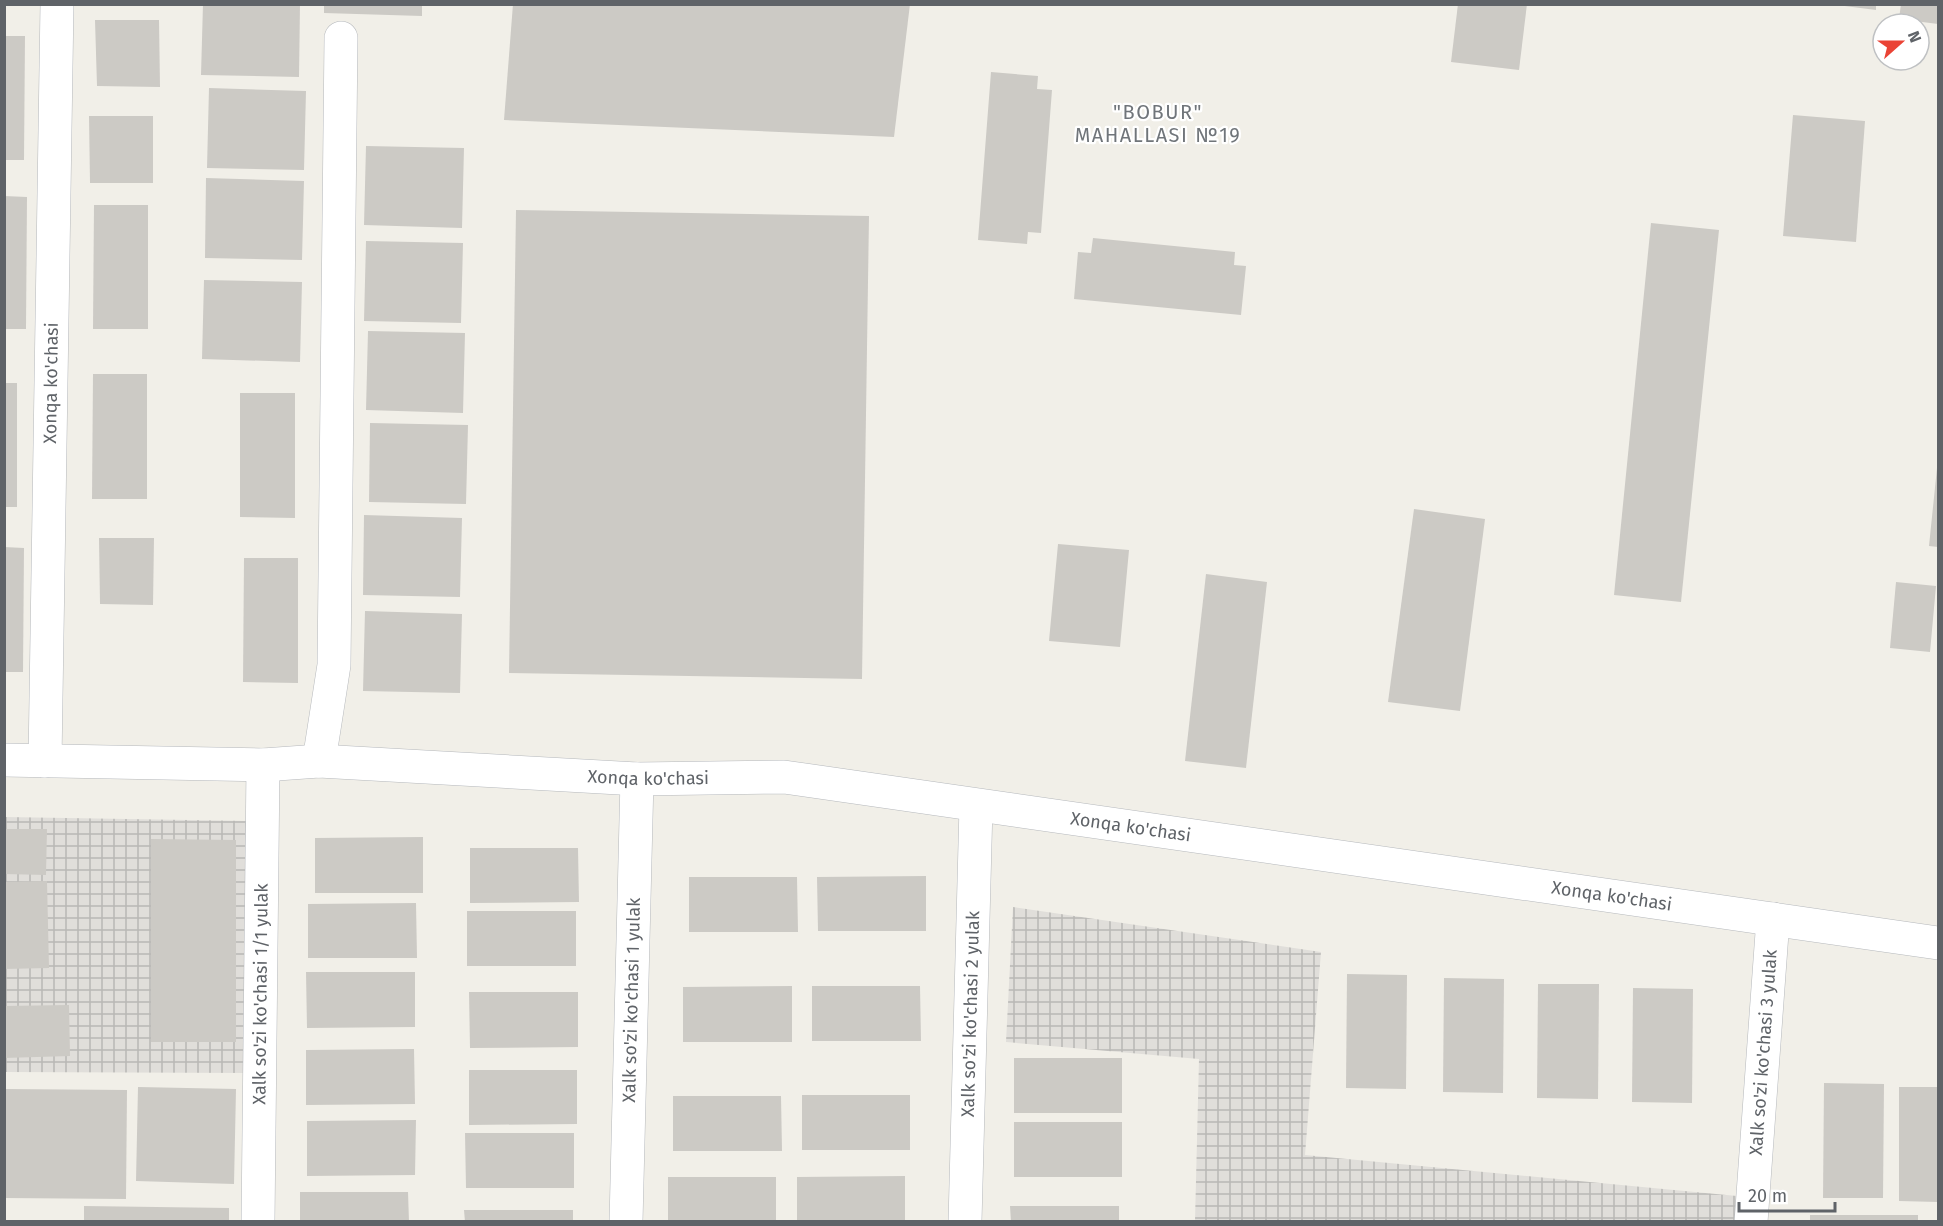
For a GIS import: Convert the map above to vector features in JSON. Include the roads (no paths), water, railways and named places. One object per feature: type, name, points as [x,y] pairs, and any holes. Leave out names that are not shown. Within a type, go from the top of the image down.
[{"type":"street","name":"Xonqa ko'chasi","points":[[45,761],[57,4]]},
{"type":"street","points":[[319,761],[334,665],[341,38]]},
{"type":"street","name":"Xonqa ko'chasi","points":[[4,760],[263,765],[319,761],[637,779],[784,777],[1938,943]]},
{"type":"street","name":"Xalk so'zi ko'chasi 1/1 yulak","points":[[258,1221],[263,765]]},
{"type":"street","name":"Xalk so'zi ko'chasi 1 yulak","points":[[626,1221],[637,779]]},
{"type":"street","name":"Xalk so'zi ko'chasi 2 yulak","points":[[965,1221],[976,806]]},
{"type":"street","name":"Xalk so'zi ko'chasi 3 yulak","points":[[1751,1221],[1773,919]]},
{"type":"district","name":"\"BOBUR\" MAHALLASI №19","points":[[1158,124]]}]
